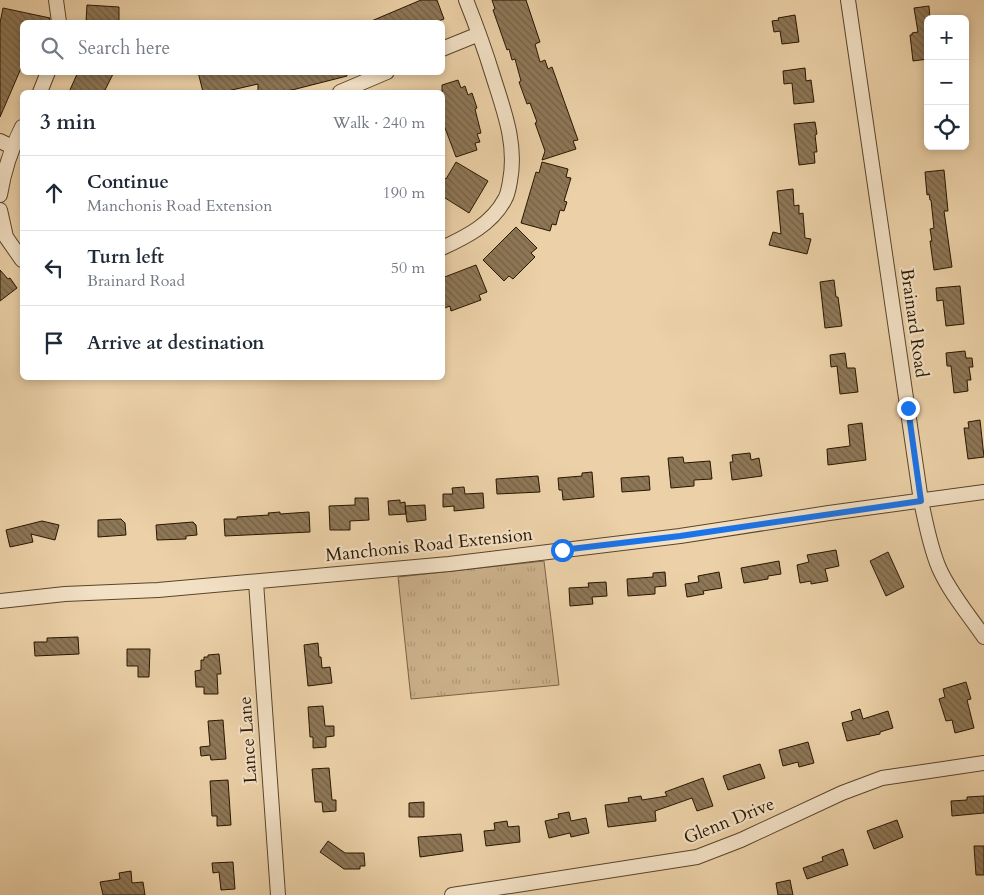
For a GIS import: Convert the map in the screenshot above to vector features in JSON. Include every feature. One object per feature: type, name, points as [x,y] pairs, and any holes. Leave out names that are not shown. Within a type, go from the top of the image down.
[{"type":"street","points":[[56,0],[59,20]]},
{"type":"street","points":[[445,247],[473,234],[497,212],[506,199],[512,174],[509,124],[466,0]]},
{"type":"street","name":"Brainard Road","points":[[848,0],[921,501],[928,534],[940,570],[952,593],[984,637]]},
{"type":"street","points":[[445,48],[479,34]]},
{"type":"street","points":[[41,90],[47,75]]},
{"type":"street","points":[[345,90],[380,75]]},
{"type":"street","points":[[0,195],[6,144],[20,129]]},
{"type":"street","points":[[0,210],[6,237],[20,257]]},
{"type":"street","name":"Manchonis Road Extension","points":[[0,601],[115,590],[158,590],[256,582],[449,564],[675,537],[984,492]]},
{"type":"street","name":"Lance Lane","points":[[256,582],[278,895]]},
{"type":"street","name":"Glenn Drive","points":[[452,895],[697,857],[741,840],[842,793],[882,778],[984,763]]},
{"type":"green space","points":[[544,561],[559,685],[411,699],[398,577]]},
{"type":"building","points":[[421,0],[437,0],[444,19],[441,20],[374,20]]},
{"type":"building","points":[[492,0],[526,0],[540,42],[535,44],[540,62],[545,60],[548,69],[552,67],[578,140],[573,141],[576,149],[542,160],[545,151],[535,123],[537,122],[530,103],[527,104],[519,82],[521,81],[515,59],[512,60],[509,49],[507,50],[493,10],[495,9]]},
{"type":"building","points":[[87,5],[119,7],[119,20],[86,20]]},
{"type":"building","points":[[929,6],[930,15],[924,15],[924,60],[913,61],[910,35],[918,32],[914,8]]},
{"type":"building","points":[[3,8],[50,18],[50,20],[20,20],[20,71],[0,117],[0,23]]},
{"type":"building","points":[[795,15],[799,42],[782,44],[780,31],[774,32],[772,21]]},
{"type":"building","points":[[805,68],[806,81],[811,80],[814,102],[794,104],[792,83],[784,84],[783,71]]},
{"type":"building","points":[[77,75],[112,75],[105,90],[70,90]]},
{"type":"building","points":[[199,75],[347,76],[292,90],[258,90],[258,84],[232,90],[202,90]]},
{"type":"building","points":[[458,80],[461,88],[465,86],[468,95],[472,93],[477,108],[475,109],[481,133],[477,134],[480,142],[475,143],[477,150],[456,157],[445,128],[445,90],[442,90],[442,85]]},
{"type":"building","points":[[815,122],[817,152],[814,152],[815,163],[799,165],[794,124]]},
{"type":"building","points":[[456,162],[488,181],[469,213],[445,198],[446,179]]},
{"type":"building","points":[[542,162],[568,169],[566,177],[571,178],[564,201],[567,202],[564,211],[560,210],[556,225],[552,224],[550,231],[521,223],[536,172],[539,173]]},
{"type":"building","points":[[944,170],[948,211],[944,211],[952,267],[934,270],[930,229],[934,228],[931,200],[929,194],[927,195],[925,172]]},
{"type":"building","points":[[793,189],[794,206],[799,205],[799,214],[803,213],[805,238],[811,239],[807,254],[769,245],[773,232],[781,234],[777,191]]},
{"type":"building","points":[[516,227],[537,248],[531,253],[535,257],[513,279],[509,276],[504,281],[483,260]]},
{"type":"building","points":[[476,265],[487,292],[479,295],[481,300],[451,311],[450,306],[445,308],[445,277]]},
{"type":"building","points":[[0,270],[8,279],[10,278],[17,288],[0,301]]},
{"type":"building","points":[[834,280],[842,326],[825,328],[820,282]]},
{"type":"building","points":[[960,286],[964,324],[946,326],[943,300],[937,301],[936,288]]},
{"type":"building","points":[[965,351],[966,358],[972,358],[973,367],[969,367],[971,380],[967,380],[968,391],[954,393],[951,366],[947,366],[946,353]]},
{"type":"building","points":[[845,353],[847,368],[855,368],[858,392],[840,394],[837,366],[831,367],[830,355]]},
{"type":"building","points":[[980,420],[984,457],[968,459],[964,428],[969,428],[968,422]]},
{"type":"building","points":[[862,423],[866,460],[828,465],[827,449],[850,446],[848,425]]},
{"type":"building","points":[[750,453],[751,460],[759,458],[762,476],[732,480],[730,462],[733,462],[732,455]]},
{"type":"building","points":[[683,457],[684,463],[710,461],[712,479],[694,480],[694,486],[671,488],[668,458]]},
{"type":"building","points":[[592,472],[594,497],[563,500],[562,490],[559,490],[558,478],[582,476],[582,473]]},
{"type":"building","points":[[538,476],[540,492],[497,494],[496,479]]},
{"type":"building","points":[[649,476],[650,490],[622,492],[621,478]]},
{"type":"building","points":[[464,487],[465,494],[483,493],[484,508],[454,511],[454,506],[443,507],[443,494],[453,494],[452,488]]},
{"type":"building","points":[[355,498],[368,498],[369,520],[350,521],[350,530],[330,530],[329,506],[355,505]]},
{"type":"building","points":[[400,500],[400,503],[405,502],[406,514],[389,515],[388,501]]},
{"type":"building","points":[[425,505],[426,520],[407,522],[405,506]]},
{"type":"building","points":[[280,512],[280,514],[309,512],[310,532],[225,536],[224,519],[269,515],[268,513]]},
{"type":"building","points":[[121,519],[125,523],[126,535],[98,537],[98,520]]},
{"type":"building","points":[[42,521],[59,525],[55,540],[31,534],[33,542],[10,547],[6,530]]},
{"type":"building","points":[[193,522],[196,525],[197,535],[186,536],[186,539],[157,540],[156,525]]},
{"type":"building","points":[[836,550],[839,566],[825,569],[828,581],[811,584],[811,581],[800,583],[797,565],[809,562],[807,555]]},
{"type":"building","points":[[888,552],[904,587],[886,596],[870,561]]},
{"type":"building","points":[[779,561],[781,574],[768,576],[768,579],[744,583],[741,568]]},
{"type":"building","points":[[665,572],[666,586],[655,587],[655,594],[628,596],[627,579],[653,577],[653,573]]},
{"type":"building","points":[[719,572],[722,588],[703,591],[704,594],[687,597],[685,584],[699,582],[698,576]]},
{"type":"building","points":[[606,582],[607,596],[592,597],[593,604],[570,606],[569,588],[589,587],[588,583]]},
{"type":"building","points":[[78,637],[79,654],[35,656],[34,642],[47,642],[47,638]]},
{"type":"building","points":[[318,643],[322,668],[330,667],[332,683],[308,686],[304,645]]},
{"type":"building","points":[[127,649],[150,649],[149,677],[138,677],[138,666],[127,666]]},
{"type":"building","points":[[219,654],[221,674],[217,674],[218,694],[204,694],[204,687],[196,687],[195,671],[201,670],[201,660],[204,660],[204,657]]},
{"type":"building","points":[[966,682],[971,699],[967,700],[974,728],[955,733],[952,720],[946,721],[939,699],[945,697],[943,689]]},
{"type":"building","points":[[323,706],[325,726],[334,726],[334,736],[326,737],[326,747],[313,748],[313,737],[310,737],[308,707]]},
{"type":"building","points":[[860,709],[863,719],[888,711],[893,728],[880,732],[880,734],[847,741],[842,723],[853,720],[851,712]]},
{"type":"building","points":[[223,720],[226,759],[211,760],[210,755],[201,756],[200,747],[210,746],[208,721]]},
{"type":"building","points":[[808,742],[814,763],[799,767],[798,762],[783,766],[779,750]]},
{"type":"building","points":[[760,764],[765,778],[728,790],[723,776]]},
{"type":"building","points":[[329,768],[332,800],[336,800],[336,811],[323,812],[322,802],[315,802],[312,769]]},
{"type":"building","points":[[703,778],[713,806],[697,811],[692,798],[655,811],[656,821],[608,827],[605,805],[629,802],[628,798],[641,796],[642,800],[667,796],[665,792]]},
{"type":"building","points":[[228,780],[231,825],[217,826],[217,816],[212,816],[210,781]]},
{"type":"building","points":[[984,796],[984,813],[952,816],[951,801],[967,800],[967,797]]},
{"type":"building","points":[[424,802],[424,817],[409,817],[409,803]]},
{"type":"building","points":[[569,812],[571,821],[586,818],[589,833],[571,837],[570,833],[549,838],[545,821],[559,818],[558,814]]},
{"type":"building","points":[[897,820],[903,837],[874,849],[867,831]]},
{"type":"building","points":[[507,821],[508,827],[519,826],[520,842],[486,846],[484,831],[495,830],[494,823]]},
{"type":"building","points":[[461,834],[463,851],[420,857],[418,837]]},
{"type":"building","points":[[328,841],[345,853],[364,853],[365,866],[360,866],[360,869],[344,869],[320,852]]},
{"type":"building","points":[[974,846],[984,846],[984,875],[976,875]]},
{"type":"building","points":[[843,849],[848,865],[807,879],[803,868],[823,861],[822,857]]},
{"type":"building","points":[[233,862],[235,889],[221,890],[219,872],[213,873],[212,863]]},
{"type":"building","points":[[131,871],[132,883],[143,882],[145,895],[103,895],[100,882],[120,879],[119,873]]},
{"type":"building","points":[[790,880],[793,895],[778,895],[776,883]]},
{"type":"route","points":[[562,550],[680,536],[921,501],[908,408]]}]
